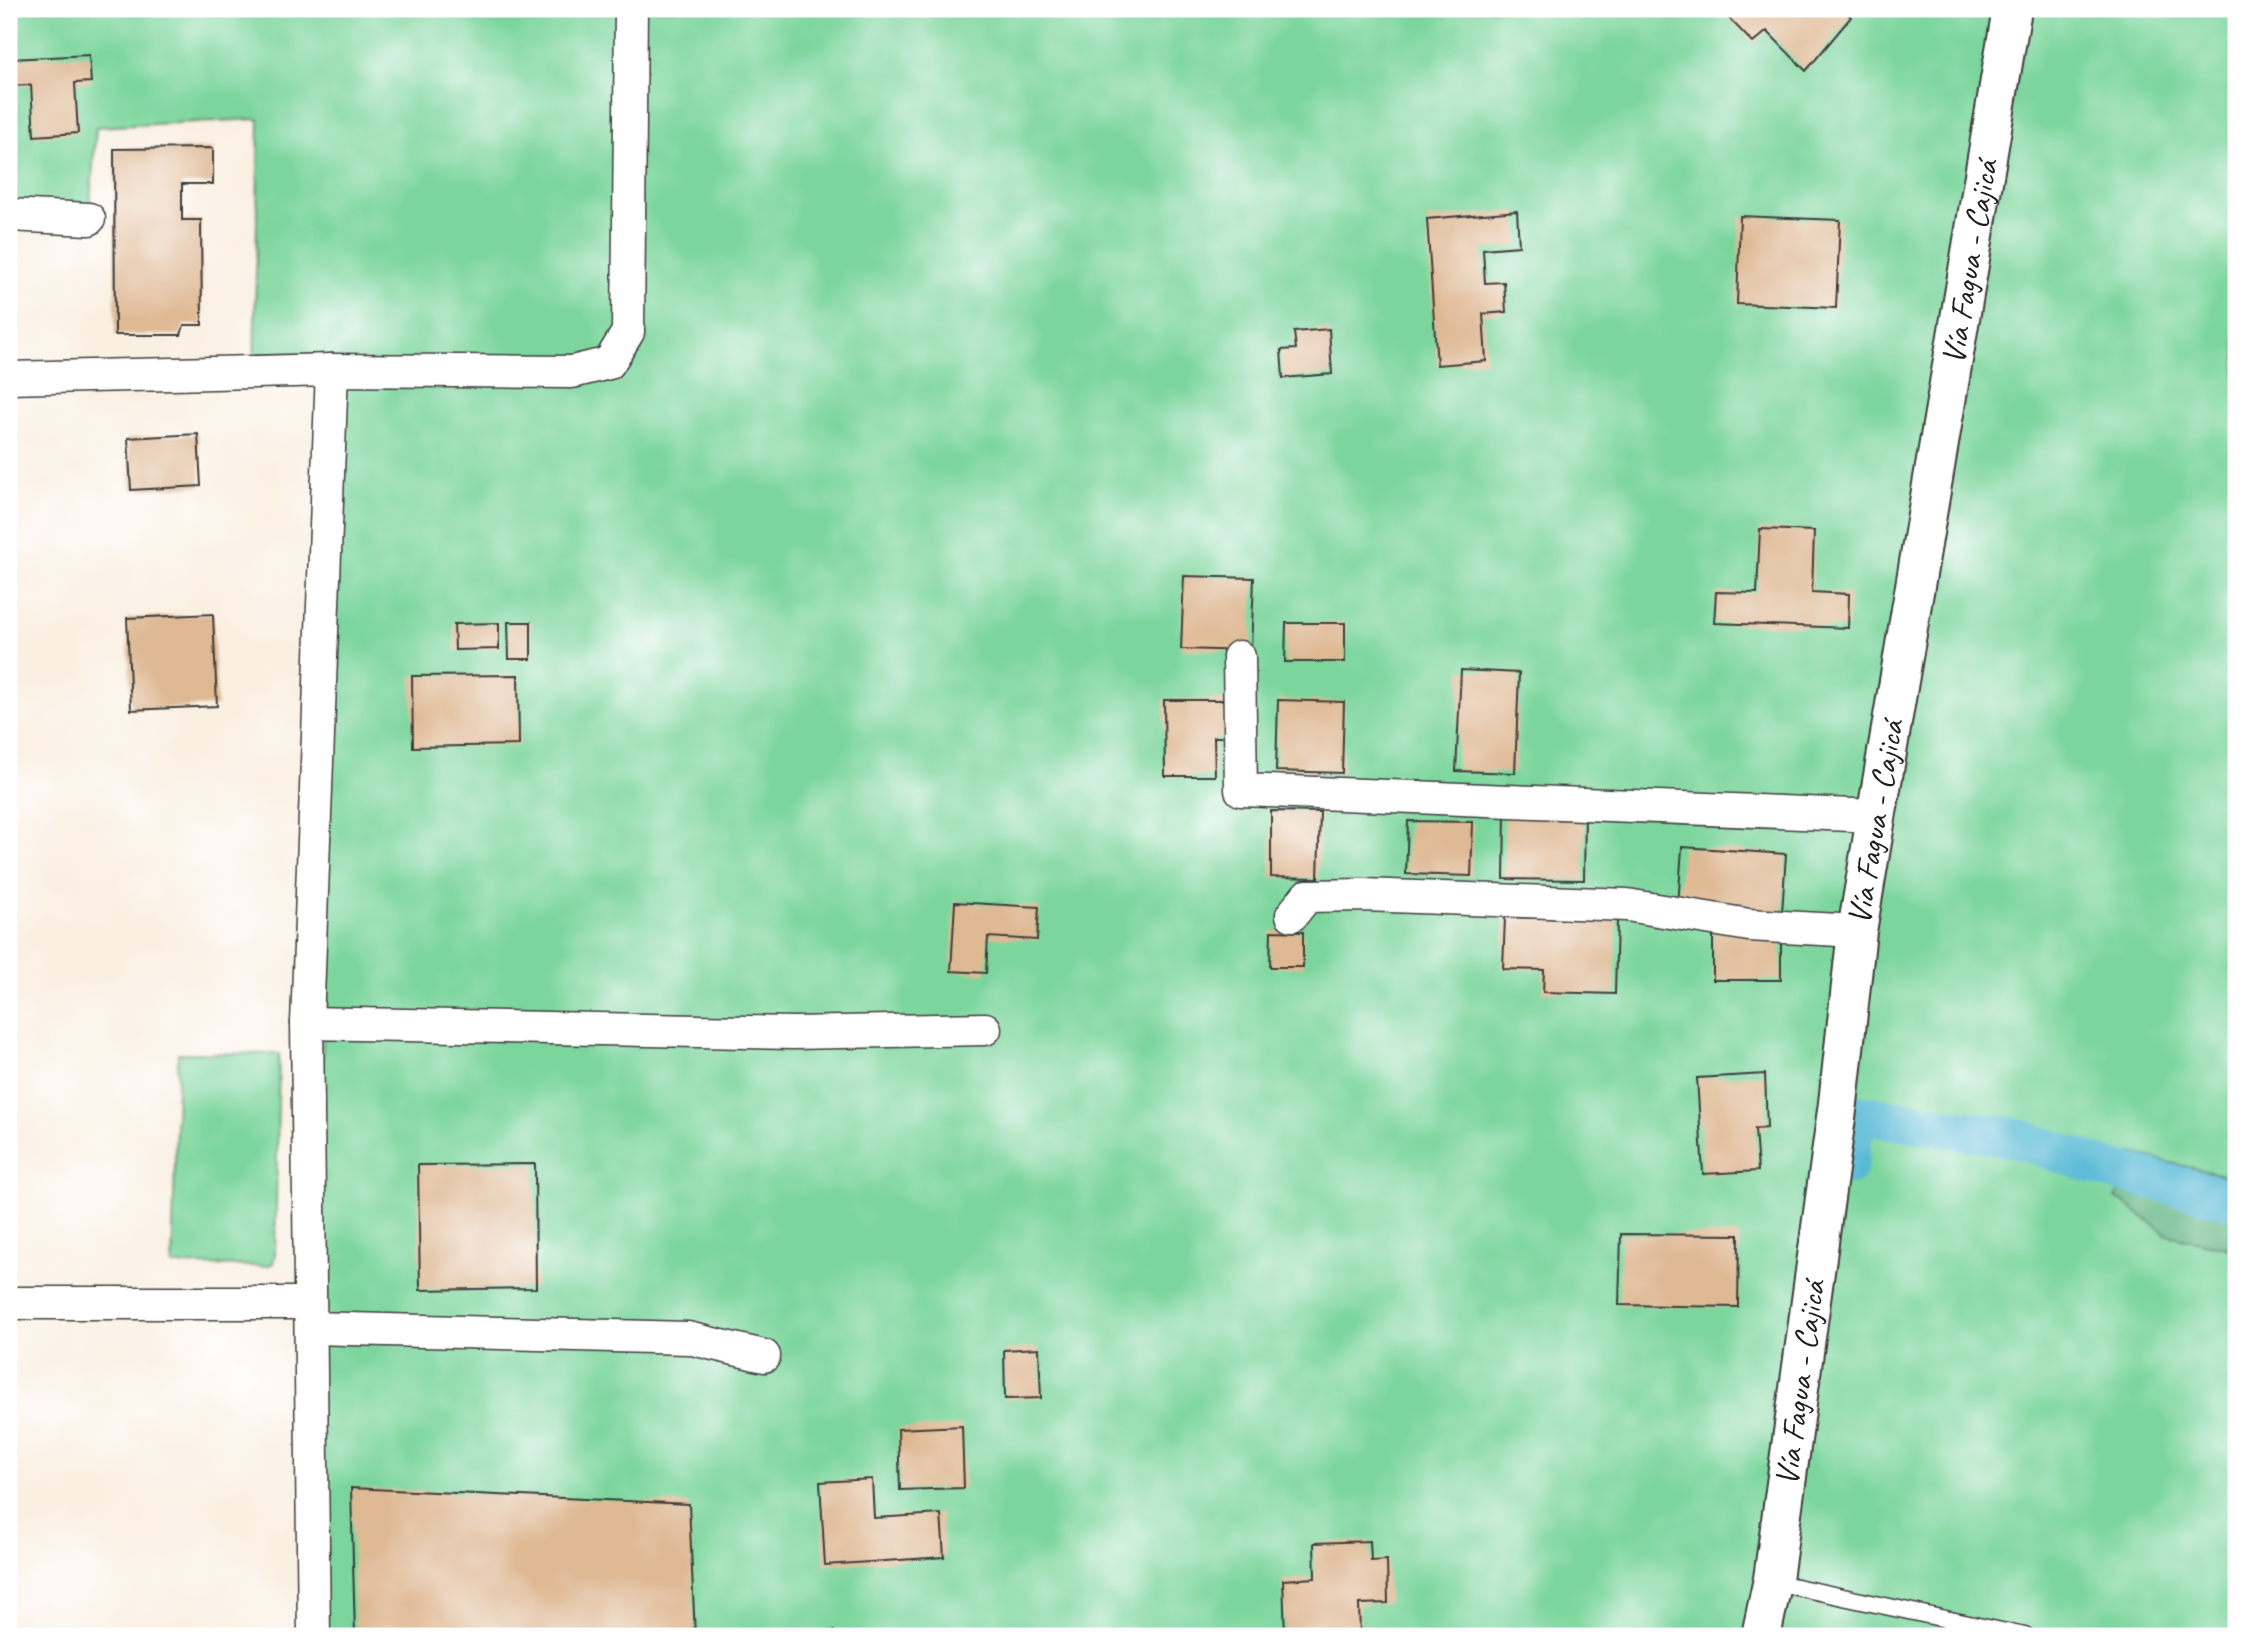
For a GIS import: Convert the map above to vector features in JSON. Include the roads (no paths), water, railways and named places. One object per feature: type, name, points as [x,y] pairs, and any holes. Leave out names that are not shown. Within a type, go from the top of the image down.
[{"type":"street","points":[[9,378],[332,370],[572,372],[609,363],[628,332],[631,9]]},
{"type":"street","name":"Vía Fagua - Cajicá","points":[[1761,1636],[1773,1579],[1838,1103],[1857,931],[2012,9]]},
{"type":"street","points":[[9,215],[89,219]]},
{"type":"street","points":[[314,1636],[307,1023],[332,370]]},
{"type":"street","points":[[1239,657],[1241,790],[1877,816]]},
{"type":"street","points":[[1292,915],[1307,896],[1364,895],[1627,905],[1749,925],[1857,931]]},
{"type":"street","points":[[307,1023],[793,1033],[985,1028]]},
{"type":"street","points":[[9,1303],[310,1315],[688,1338],[764,1356]]},
{"type":"lane","points":[[1773,1579],[1787,1586],[2025,1636]]},
{"type":"waterway","points":[[1848,1165],[1856,1114],[2017,1138],[2108,1169],[2236,1200]]}]
